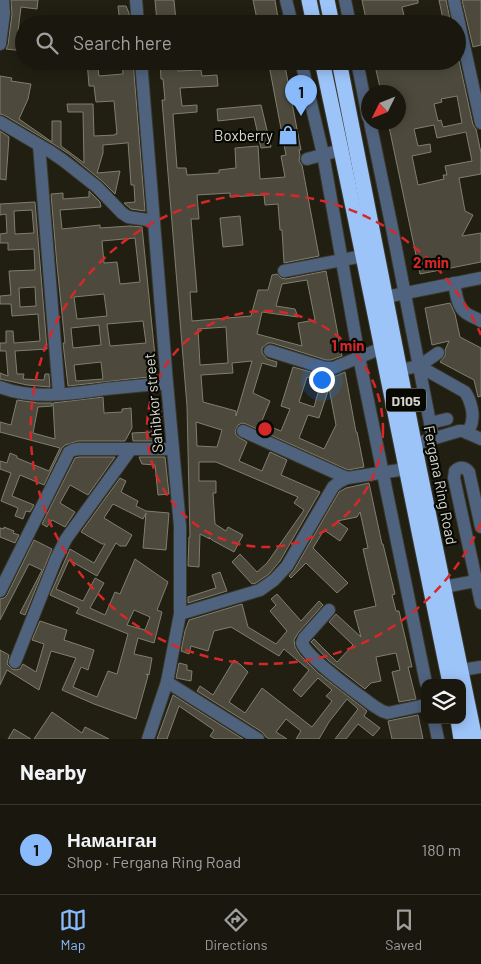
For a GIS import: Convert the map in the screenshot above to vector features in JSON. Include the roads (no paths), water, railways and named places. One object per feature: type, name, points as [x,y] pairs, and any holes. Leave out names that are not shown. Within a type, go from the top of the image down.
[{"type":"highway","points":[[309,0],[312,15]]},
{"type":"highway","points":[[327,0],[330,15]]},
{"type":"highway","name":"Fergana Ring Road","points":[[324,70],[449,679]]},
{"type":"highway","name":"Fergana Ring Road","points":[[341,70],[475,739]]},
{"type":"highway","points":[[459,724],[461,739]]},
{"type":"street","points":[[0,44],[4,13],[3,0]]},
{"type":"street","points":[[136,0],[137,15]]},
{"type":"street","points":[[286,0],[290,15]]},
{"type":"street","points":[[345,0],[348,15]]},
{"type":"street","points":[[454,0],[457,15]]},
{"type":"street","points":[[466,54],[481,121]]},
{"type":"street","name":"Sahibkor street","points":[[142,70],[180,526],[180,614],[167,682],[148,739]]},
{"type":"street","points":[[303,70],[323,154],[359,357],[425,679]]},
{"type":"street","points":[[359,70],[362,85]]},
{"type":"street","points":[[350,114],[361,116]]},
{"type":"street","points":[[0,122],[64,161],[97,187],[128,217],[154,221]]},
{"type":"street","points":[[371,130],[433,438]]},
{"type":"street","points":[[40,146],[59,394]]},
{"type":"street","points":[[307,159],[341,150]]},
{"type":"street","points":[[361,171],[379,168]]},
{"type":"street","points":[[373,232],[392,228]]},
{"type":"street","points":[[284,271],[363,256]]},
{"type":"street","points":[[386,297],[481,278]]},
{"type":"street","points":[[454,283],[462,310],[481,321]]},
{"type":"street","points":[[270,351],[325,368],[333,368],[382,348]]},
{"type":"street","points":[[400,370],[419,366],[438,352]]},
{"type":"street","points":[[419,366],[465,392],[473,414],[472,424],[467,433]]},
{"type":"street","points":[[0,387],[7,390],[34,394],[72,394],[167,383]]},
{"type":"street","points":[[430,423],[447,419]]},
{"type":"street","points":[[243,431],[347,478]]},
{"type":"street","points":[[415,444],[459,431],[481,439]]},
{"type":"street","points":[[0,591],[69,452],[78,449],[173,449]]},
{"type":"street","points":[[15,662],[56,559],[66,539],[131,449]]},
{"type":"street","points":[[481,527],[469,472],[461,468],[455,471],[454,478],[479,580],[481,603]]},
{"type":"street","points":[[180,614],[260,590],[274,580],[287,566],[333,487],[339,482],[347,478],[406,469]]},
{"type":"street","points":[[444,587],[479,580]]},
{"type":"street","points":[[329,610],[304,638],[302,643],[304,648],[318,662],[382,711],[388,713],[421,706]]},
{"type":"street","points":[[461,670],[481,667]]},
{"type":"street","points":[[167,682],[258,739]]},
{"type":"street","points":[[435,724],[438,739]]},
{"type":"place","name":"Наманган","points":[[301,116]]},
{"type":"place","name":"Boxberry","points":[[288,135]]}]
